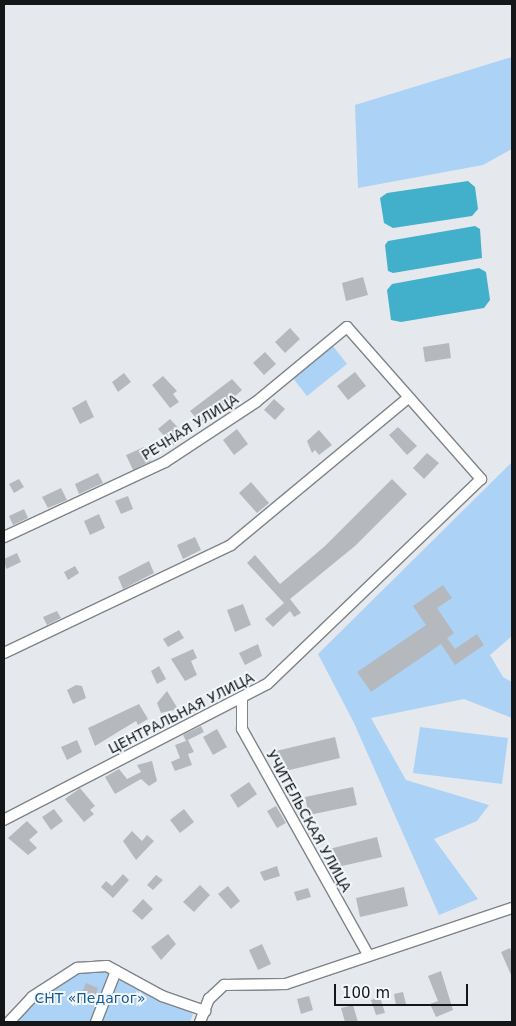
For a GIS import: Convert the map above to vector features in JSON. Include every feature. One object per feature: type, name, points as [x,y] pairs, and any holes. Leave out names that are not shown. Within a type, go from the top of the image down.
[{"type":"street","name":"РЕЧНАЯ УЛИЦА","points":[[4,537],[165,462],[256,402],[347,327],[408,398]]},
{"type":"street","name":"ЦЕНТРАЛЬНАЯ УЛИЦА","points":[[4,820],[267,684],[481,479],[408,398]]},
{"type":"street","points":[[4,654],[232,545],[408,398]]},
{"type":"street","name":"УЧИТЕЛЬСКАЯ УЛИЦА","points":[[242,697],[242,729],[368,954]]},
{"type":"street","points":[[200,1022],[209,999],[224,985],[286,984],[368,954],[512,908]]},
{"type":"street","points":[[9,1022],[32,997],[77,968],[107,966],[162,996],[205,1011]]},
{"type":"street","points":[[96,1022],[116,971]]},
{"type":"green space","points":[[512,57],[512,149],[483,165],[358,188],[355,105]]},
{"type":"green space","points":[[332,345],[347,364],[307,396],[292,377]]},
{"type":"green space","points":[[512,462],[512,636],[490,655],[503,677],[512,682],[512,718],[464,699],[371,718],[406,780],[489,805],[477,821],[434,839],[478,899],[439,915],[354,723],[318,654]]},
{"type":"green space","points":[[420,727],[508,738],[502,784],[413,773]]},
{"type":"green space","name":"СНТ «Педагог»","points":[[76,972],[105,972],[193,1014],[190,1022],[13,1022],[33,1001]]},
{"type":"shaded area","points":[[468,181],[475,187],[478,209],[472,216],[393,228],[384,223],[380,198],[387,193]]},
{"type":"shaded area","points":[[475,226],[480,229],[482,258],[393,273],[388,271],[385,245],[388,241]]},
{"type":"shaded area","points":[[479,268],[486,272],[490,300],[484,308],[401,322],[391,320],[387,290],[392,284]]},
{"type":"building","points":[[363,277],[368,295],[346,301],[342,283]]},
{"type":"building","points":[[290,328],[300,339],[285,353],[275,342]]},
{"type":"building","points":[[449,343],[451,358],[425,362],[423,347]]},
{"type":"building","points":[[265,352],[276,364],[264,375],[253,363]]},
{"type":"building","points":[[355,372],[366,386],[348,400],[337,386]]},
{"type":"building","points":[[124,373],[131,382],[118,392],[112,382]]},
{"type":"building","points":[[163,376],[177,391],[173,394],[179,402],[170,408],[152,385]]},
{"type":"building","points":[[232,379],[242,390],[202,425],[190,411]]},
{"type":"building","points":[[274,399],[285,409],[275,420],[264,410]]},
{"type":"building","points":[[86,400],[94,417],[80,424],[72,408]]},
{"type":"building","points":[[170,419],[185,435],[173,446],[158,429]]},
{"type":"building","points":[[398,427],[417,446],[407,455],[389,435]]},
{"type":"building","points":[[237,429],[248,444],[234,455],[223,440]]},
{"type":"building","points":[[319,430],[332,445],[319,455],[315,450],[312,453],[307,441]]},
{"type":"building","points":[[144,447],[151,461],[133,470],[126,455]]},
{"type":"building","points":[[427,453],[439,463],[424,479],[413,468]]},
{"type":"building","points":[[98,473],[103,483],[79,494],[75,484]]},
{"type":"building","points":[[19,479],[24,487],[14,493],[9,484]]},
{"type":"building","points":[[392,479],[407,494],[355,546],[290,599],[301,613],[294,617],[290,611],[273,627],[265,619],[284,603],[247,563],[255,555],[280,584],[325,546]]},
{"type":"building","points":[[251,482],[269,503],[257,513],[239,493]]},
{"type":"building","points":[[61,488],[67,500],[48,508],[42,497]]},
{"type":"building","points":[[128,496],[133,509],[121,514],[115,501]]},
{"type":"building","points":[[24,509],[28,518],[13,525],[9,516]]},
{"type":"building","points":[[99,514],[105,528],[90,535],[84,521]]},
{"type":"building","points":[[195,537],[201,550],[183,559],[177,545]]},
{"type":"building","points":[[17,553],[21,562],[6,569],[4,559]]},
{"type":"building","points":[[149,561],[154,573],[123,589],[118,577]]},
{"type":"building","points":[[75,566],[79,573],[68,580],[64,572]]},
{"type":"building","points":[[443,585],[452,598],[437,608],[454,633],[447,638],[455,649],[477,634],[484,645],[455,665],[441,644],[371,692],[357,672],[426,625],[413,606]]},
{"type":"building","points":[[243,604],[251,625],[235,632],[227,610]]},
{"type":"building","points":[[57,611],[61,618],[47,625],[43,617]]},
{"type":"building","points":[[179,630],[184,638],[168,647],[163,639]]},
{"type":"building","points":[[258,644],[262,656],[245,665],[239,653]]},
{"type":"building","points":[[193,649],[197,658],[191,661],[197,675],[185,681],[171,659]]},
{"type":"building","points":[[159,666],[166,679],[157,684],[151,671]]},
{"type":"building","points":[[76,685],[82,686],[86,698],[73,704],[67,690]]},
{"type":"building","points":[[167,691],[178,709],[161,713],[157,703]]},
{"type":"building","points":[[139,704],[148,719],[138,725],[136,721],[95,746],[88,728]]},
{"type":"building","points":[[201,726],[204,732],[188,740],[194,752],[188,754],[192,765],[175,771],[171,762],[180,758],[175,745],[186,741],[183,735]]},
{"type":"building","points":[[217,729],[227,747],[213,755],[203,737]]},
{"type":"building","points":[[335,737],[340,758],[281,772],[276,751]]},
{"type":"building","points":[[77,740],[82,752],[67,760],[61,747]]},
{"type":"building","points":[[152,761],[157,781],[149,786],[141,779],[115,794],[105,777],[119,769],[127,779],[141,772],[137,765]]},
{"type":"building","points":[[249,782],[257,794],[238,808],[230,795]]},
{"type":"building","points":[[353,787],[357,805],[309,815],[305,797]]},
{"type":"building","points":[[80,788],[95,806],[90,810],[94,814],[84,822],[65,799]]},
{"type":"building","points":[[276,806],[286,823],[277,828],[267,811]]},
{"type":"building","points":[[54,809],[63,821],[51,830],[42,817]]},
{"type":"building","points":[[184,809],[194,822],[180,833],[170,820]]},
{"type":"building","points":[[27,821],[38,832],[29,840],[37,848],[28,855],[8,838]]},
{"type":"building","points":[[132,831],[142,841],[147,835],[154,841],[136,860],[123,841]]},
{"type":"building","points":[[377,837],[382,857],[333,868],[329,849]]},
{"type":"building","points":[[277,866],[280,876],[264,881],[260,872]]},
{"type":"building","points":[[123,874],[129,880],[113,898],[101,887],[106,881],[112,886]]},
{"type":"building","points":[[156,875],[163,880],[153,890],[147,885]]},
{"type":"building","points":[[200,885],[210,895],[194,912],[183,902]]},
{"type":"building","points":[[228,886],[240,901],[231,909],[218,894]]},
{"type":"building","points":[[404,887],[408,906],[360,917],[356,898]]},
{"type":"building","points":[[308,888],[311,897],[297,901],[294,892]]},
{"type":"building","points":[[143,899],[153,909],[142,920],[132,911]]},
{"type":"building","points":[[168,934],[176,944],[161,960],[151,947]]},
{"type":"building","points":[[262,944],[271,964],[258,970],[249,950]]},
{"type":"building","points":[[510,948],[512,954],[512,977],[501,952]]},
{"type":"building","points":[[441,971],[453,1010],[436,1017],[430,1004],[438,1001],[428,976]]},
{"type":"building","points":[[86,983],[98,988],[92,1005],[79,1000]]},
{"type":"building","points":[[403,992],[406,1004],[396,1006],[394,994]]},
{"type":"building","points":[[309,996],[313,1010],[301,1014],[297,999]]},
{"type":"building","points":[[380,997],[385,1013],[376,1015],[371,1000]]},
{"type":"building","points":[[353,1005],[358,1022],[345,1022],[341,1008]]}]
